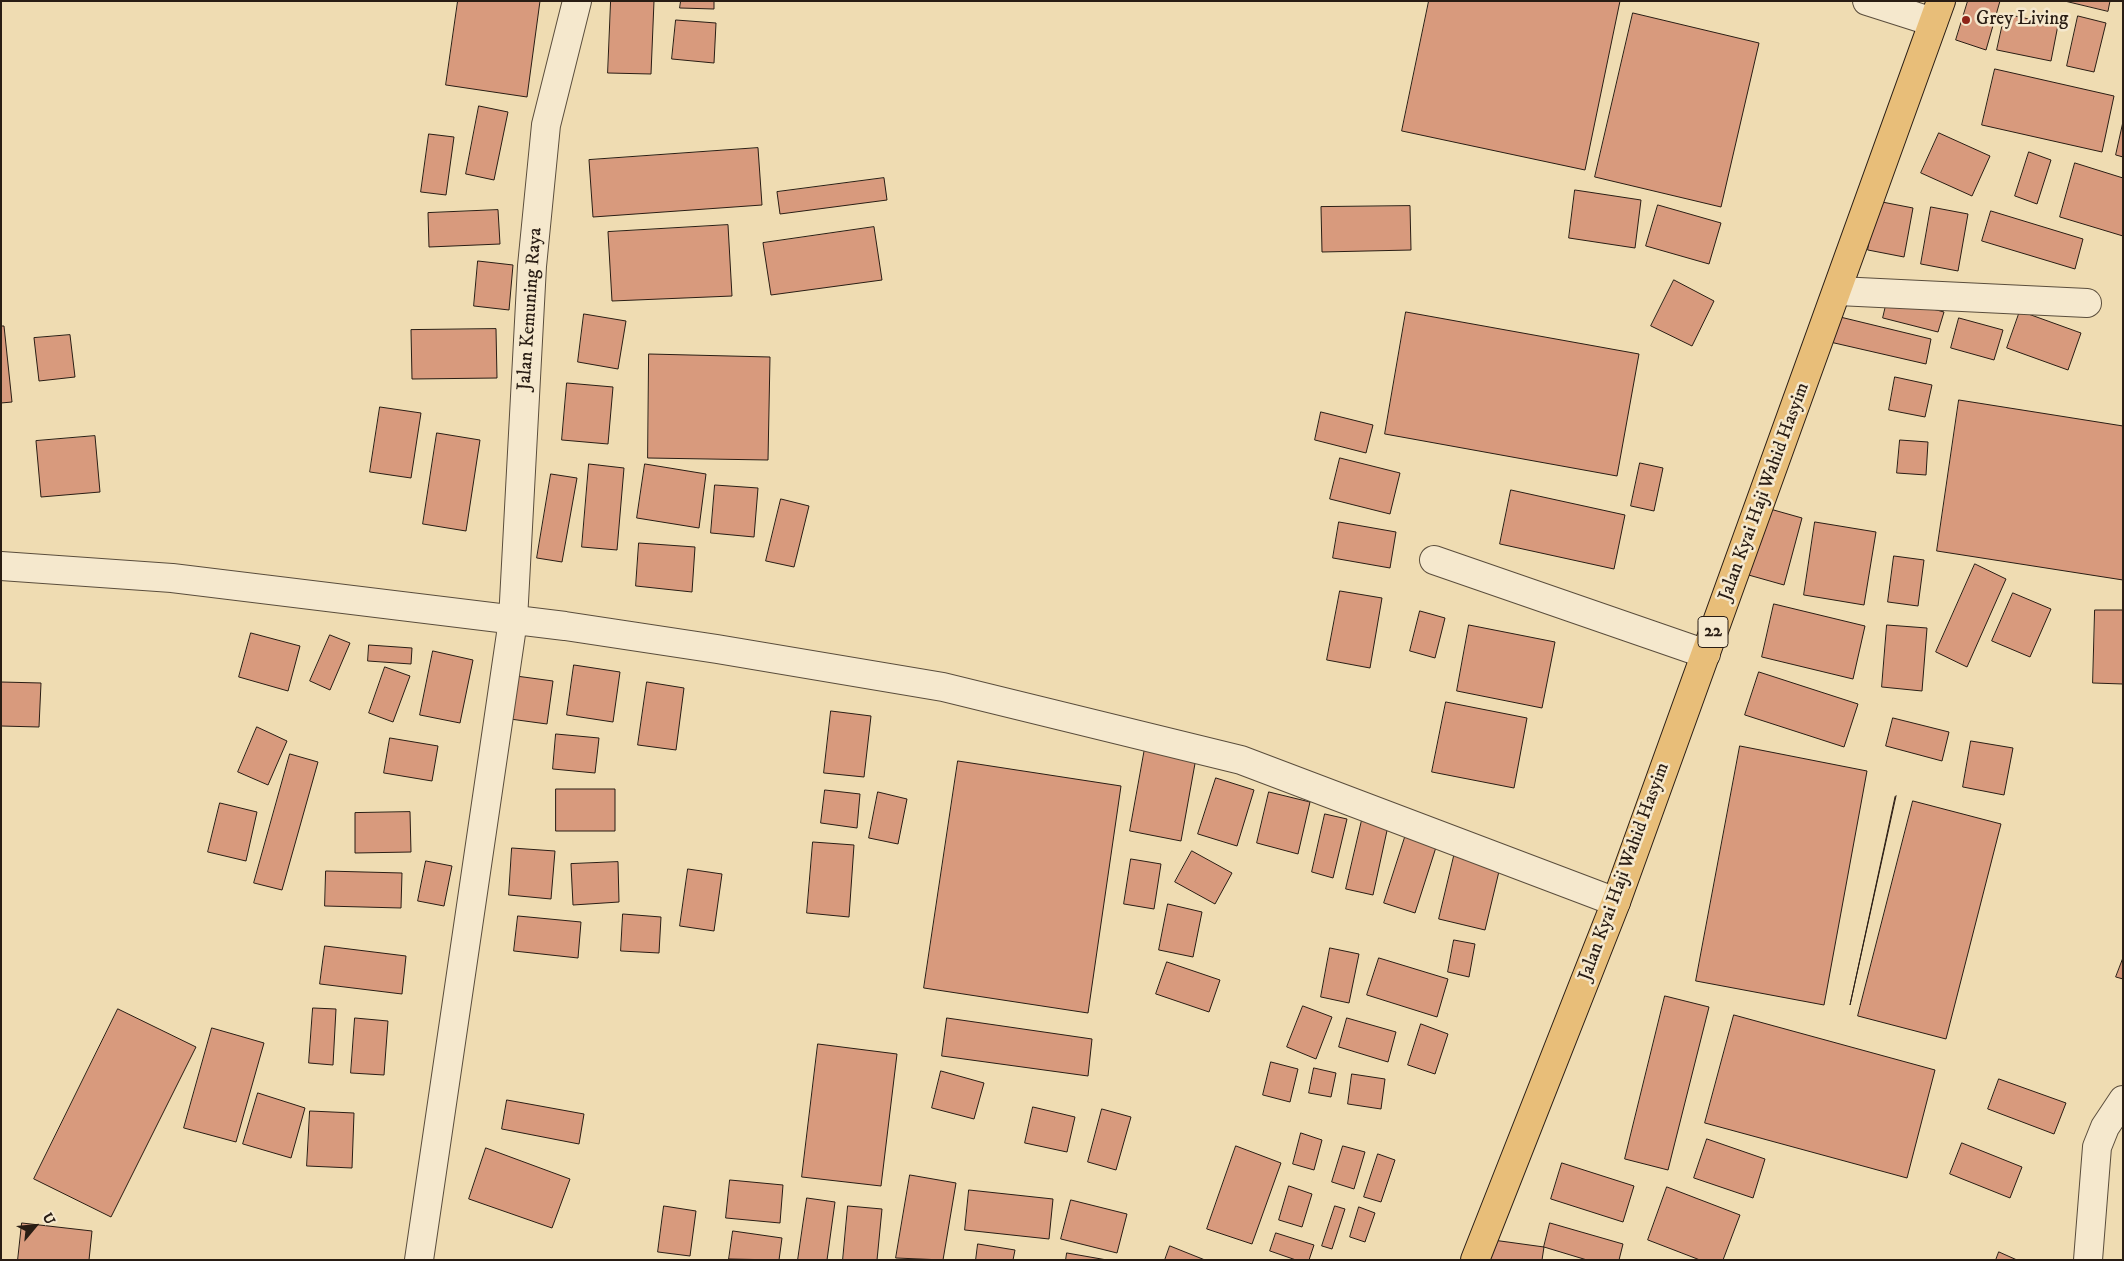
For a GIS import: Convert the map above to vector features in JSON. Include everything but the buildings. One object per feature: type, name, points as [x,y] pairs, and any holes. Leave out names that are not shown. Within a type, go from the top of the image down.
[{"type":"highway","name":"Jalan Kyai Haji Wahid Hasyim","points":[[1475,1260],[1616,902],[1838,291],[1937,12]]},
{"type":"street","name":"Jalan Kemuning Raya","points":[[419,1260],[513,620],[532,266],[546,125],[577,1]]},
{"type":"street","points":[[1867,1],[1937,12]]},
{"type":"street","points":[[1838,291],[2087,303]]},
{"type":"street","points":[[1434,560],[1706,654]]},
{"type":"street","points":[[1,566],[172,578],[513,620],[717,649],[943,687],[1241,760],[1616,902]]},
{"type":"street","points":[[2088,1260],[2097,1147],[2104,1127],[2123,1100]]},
{"type":"place","name":"Grey Living","points":[[1966,20]]}]
